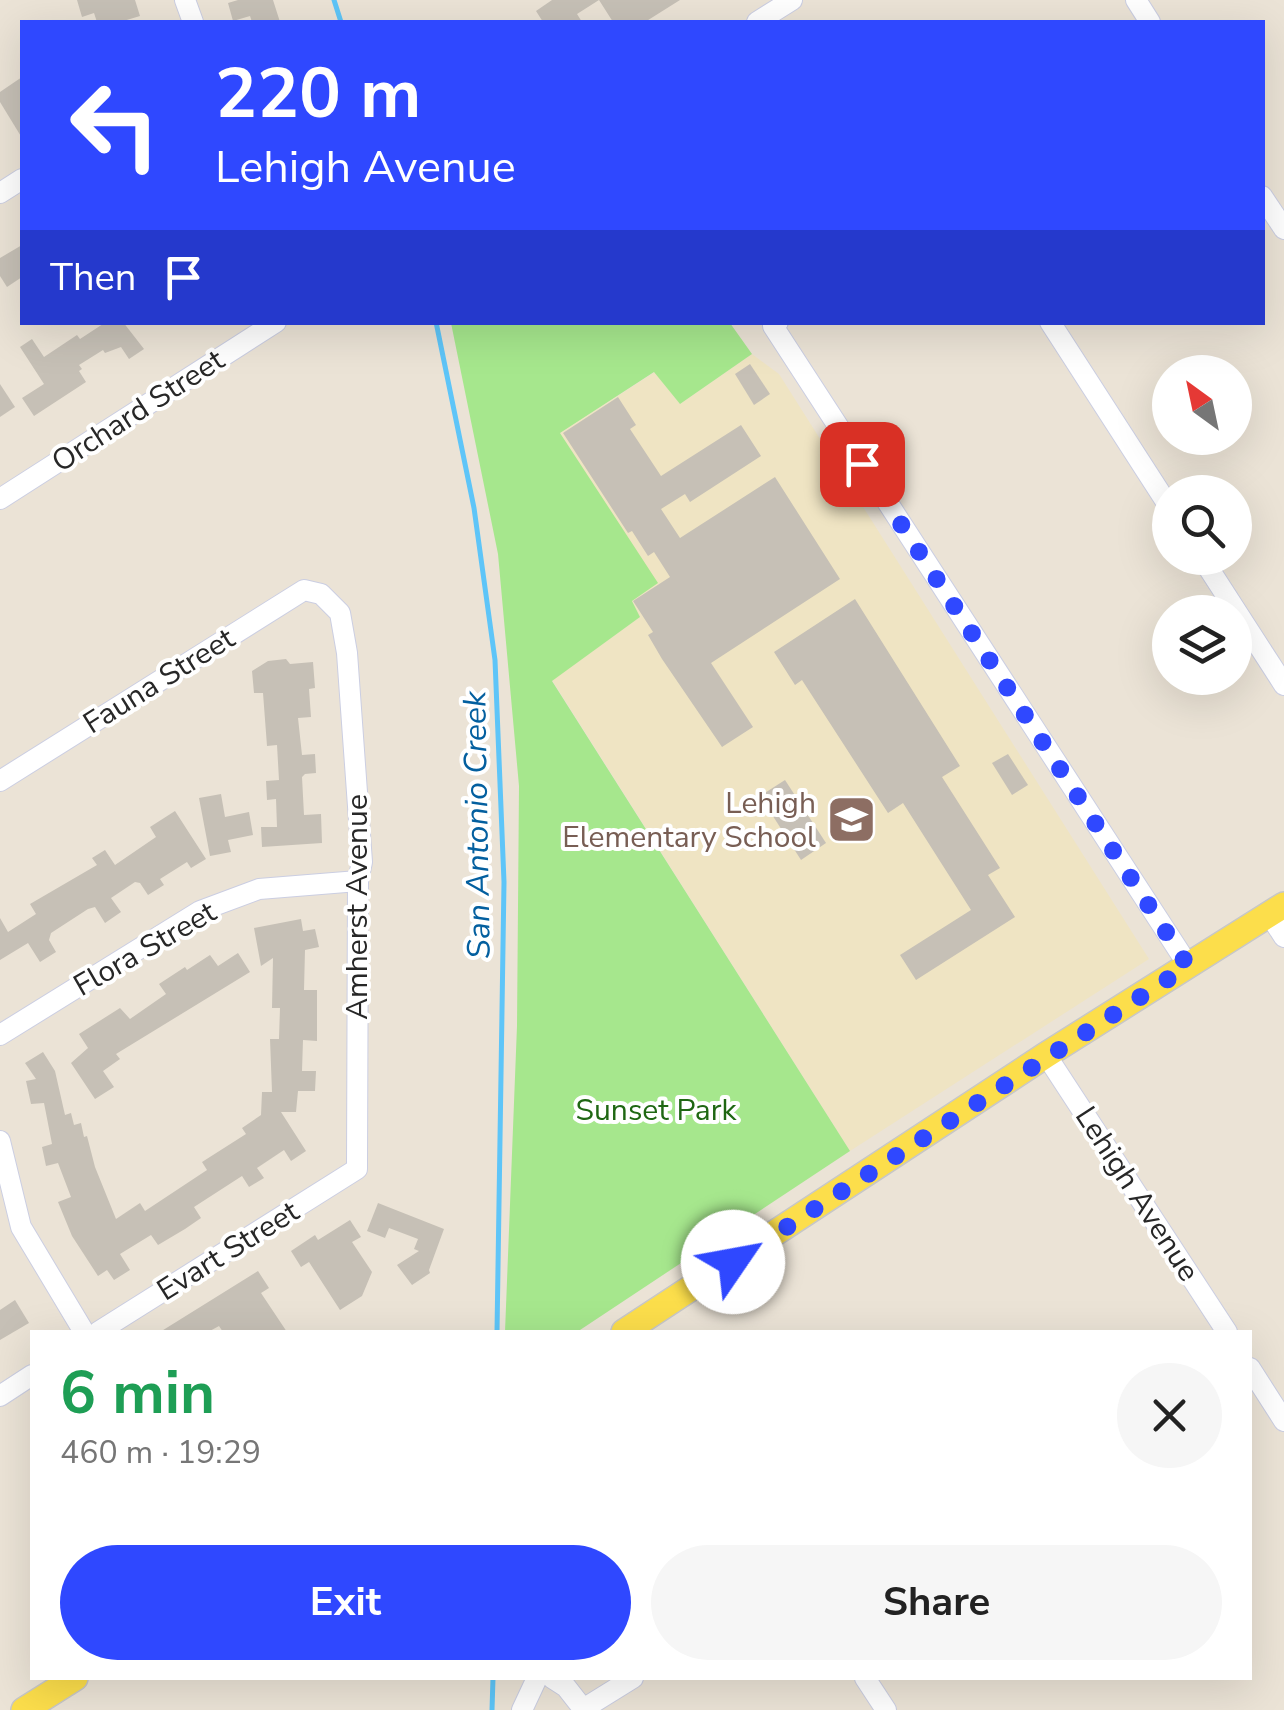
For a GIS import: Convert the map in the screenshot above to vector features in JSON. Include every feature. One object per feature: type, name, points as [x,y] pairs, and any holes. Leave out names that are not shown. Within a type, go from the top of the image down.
[{"type":"main road","points":[[635,1330],[1046,1055],[1276,909]]},
{"type":"main road","points":[[37,1707],[72,1680]]},
{"type":"street","points":[[759,20],[792,0]]},
{"type":"street","points":[[1265,200],[1282,222]]},
{"type":"street","name":"Orchard Street","points":[[0,499],[271,325]]},
{"type":"street","points":[[776,325],[1188,966]]},
{"type":"street","points":[[1052,325],[1152,480]]},
{"type":"street","points":[[1213,575],[1284,685]]},
{"type":"street","name":"Fauna Street","points":[[0,781],[304,590],[320,594]]},
{"type":"street","name":"Amherst Avenue","points":[[320,594],[340,613],[347,652],[362,862],[358,881],[357,1169]]},
{"type":"street","name":"Flora Street","points":[[0,1035],[200,911],[259,890],[358,881]]},
{"type":"street","points":[[1276,909],[1284,937]]},
{"type":"street","name":"Lehigh Avenue","points":[[1046,1055],[1226,1330]]},
{"type":"street","points":[[0,1141],[21,1228],[83,1330]]},
{"type":"street","name":"Evart Street","points":[[101,1330],[357,1169]]},
{"type":"street","points":[[1252,1371],[1284,1421]]},
{"type":"street","points":[[0,1396],[30,1376]]},
{"type":"street","points":[[522,1710],[536,1680]]},
{"type":"street","points":[[555,1680],[584,1710],[631,1680]]},
{"type":"street","points":[[866,1680],[886,1710]]},
{"type":"shaded area","name":"Lehigh Elementary School","points":[[752,354],[779,374],[1149,959],[850,1151],[552,680],[640,617],[632,601],[657,583],[560,433],[655,372],[680,404]]},
{"type":"green space","name":"Sunset Park","points":[[451,325],[731,325],[752,354],[680,404],[654,372],[560,433],[658,583],[632,601],[640,617],[552,681],[850,1151],[580,1330],[505,1330],[517,1026],[519,786],[498,554]]},
{"type":"building","points":[[77,0],[135,0],[140,16],[96,20],[94,13],[82,17]]},
{"type":"building","points":[[273,0],[279,20],[251,20],[250,16],[233,20],[228,3]]},
{"type":"building","points":[[552,0],[599,0],[577,14],[581,20],[542,20],[536,11]]},
{"type":"building","points":[[599,0],[680,0],[648,20],[612,20]]},
{"type":"building","points":[[20,78],[20,135],[0,102],[0,92]]},
{"type":"building","points":[[20,246],[20,278],[7,287],[0,276],[0,258]]},
{"type":"building","points":[[101,325],[125,325],[144,349],[129,359],[121,347],[105,353],[103,350],[79,365],[86,382],[34,416],[22,398],[44,384],[20,347],[32,339],[44,357],[77,335],[80,339]]},
{"type":"building","points":[[750,364],[770,394],[754,405],[735,374]]},
{"type":"building","points":[[0,384],[15,407],[0,417]]},
{"type":"building","points":[[618,397],[636,425],[630,429],[661,476],[741,425],[761,456],[690,502],[685,494],[661,509],[680,538],[775,477],[840,579],[711,663],[753,727],[722,747],[662,659],[648,635],[653,632],[633,601],[670,577],[654,552],[648,556],[632,531],[628,533],[563,433]]},
{"type":"building","points":[[855,599],[960,766],[942,777],[1000,868],[988,875],[1015,917],[916,980],[900,955],[971,910],[903,803],[888,813],[802,680],[795,685],[774,652]]},
{"type":"building","points":[[286,659],[290,664],[313,662],[315,688],[309,689],[311,717],[298,718],[302,755],[315,754],[316,773],[302,777],[304,815],[321,814],[322,843],[262,847],[261,827],[277,827],[276,799],[267,800],[266,781],[279,780],[277,745],[267,746],[263,693],[254,693],[252,671],[268,661]]},
{"type":"building","points":[[1008,754],[1028,785],[1012,795],[992,763]]},
{"type":"building","points":[[785,780],[826,843],[801,860],[760,796]]},
{"type":"building","points":[[221,794],[225,817],[249,812],[253,835],[228,840],[231,852],[210,856],[199,798]]},
{"type":"building","points":[[175,811],[206,859],[191,868],[187,862],[160,879],[164,885],[148,895],[135,882],[111,898],[121,912],[105,923],[95,907],[88,909],[51,933],[49,940],[56,952],[40,962],[28,943],[0,960],[0,918],[8,932],[36,914],[30,904],[97,865],[92,858],[105,850],[115,865],[156,837],[150,827]]},
{"type":"building","points":[[301,919],[303,931],[315,929],[319,947],[305,950],[304,990],[317,990],[317,1041],[303,1040],[302,1071],[316,1071],[315,1091],[298,1091],[296,1112],[281,1112],[306,1151],[291,1161],[284,1150],[257,1168],[264,1178],[249,1187],[242,1176],[194,1207],[201,1218],[185,1229],[158,1245],[151,1235],[120,1254],[130,1270],[114,1280],[107,1270],[98,1276],[72,1236],[58,1202],[71,1197],[58,1163],[46,1166],[42,1147],[52,1144],[44,1103],[31,1104],[26,1081],[36,1079],[25,1063],[43,1052],[55,1071],[65,1115],[71,1113],[74,1125],[81,1123],[116,1219],[140,1203],[145,1211],[207,1170],[202,1162],[246,1134],[242,1128],[261,1115],[262,1092],[272,1092],[270,1039],[279,1039],[280,1008],[272,1008],[273,958],[261,966],[254,928]]},
{"type":"building","points":[[238,953],[250,972],[116,1054],[120,1059],[103,1071],[114,1087],[95,1099],[71,1063],[88,1048],[79,1034],[120,1008],[130,1019],[166,994],[159,984],[185,967],[187,970],[210,955],[218,966]]},
{"type":"building","points":[[378,1203],[444,1229],[430,1273],[412,1285],[397,1265],[419,1251],[414,1249],[418,1239],[389,1228],[385,1238],[367,1231]]},
{"type":"building","points":[[350,1220],[361,1237],[352,1242],[372,1272],[362,1296],[340,1310],[309,1262],[301,1267],[291,1251],[315,1235],[318,1240]]},
{"type":"building","points":[[258,1271],[269,1288],[261,1293],[286,1330],[222,1330],[219,1326],[212,1330],[163,1330]]},
{"type":"building","points":[[15,1300],[29,1323],[0,1340],[0,1310]]},
{"type":"waterway","name":"San Antonio Creek","points":[[334,0],[340,20]]},
{"type":"waterway","name":"San Antonio Creek","points":[[437,325],[474,508],[495,660],[504,882],[497,1330]]},
{"type":"waterway","name":"San Antonio Creek","points":[[492,1710],[493,1680]]},
{"type":"place","name":"Lehigh Elementary School","points":[[851,820]]},
{"type":"route","points":[[733,1262],[1188,966],[862,464]]}]
